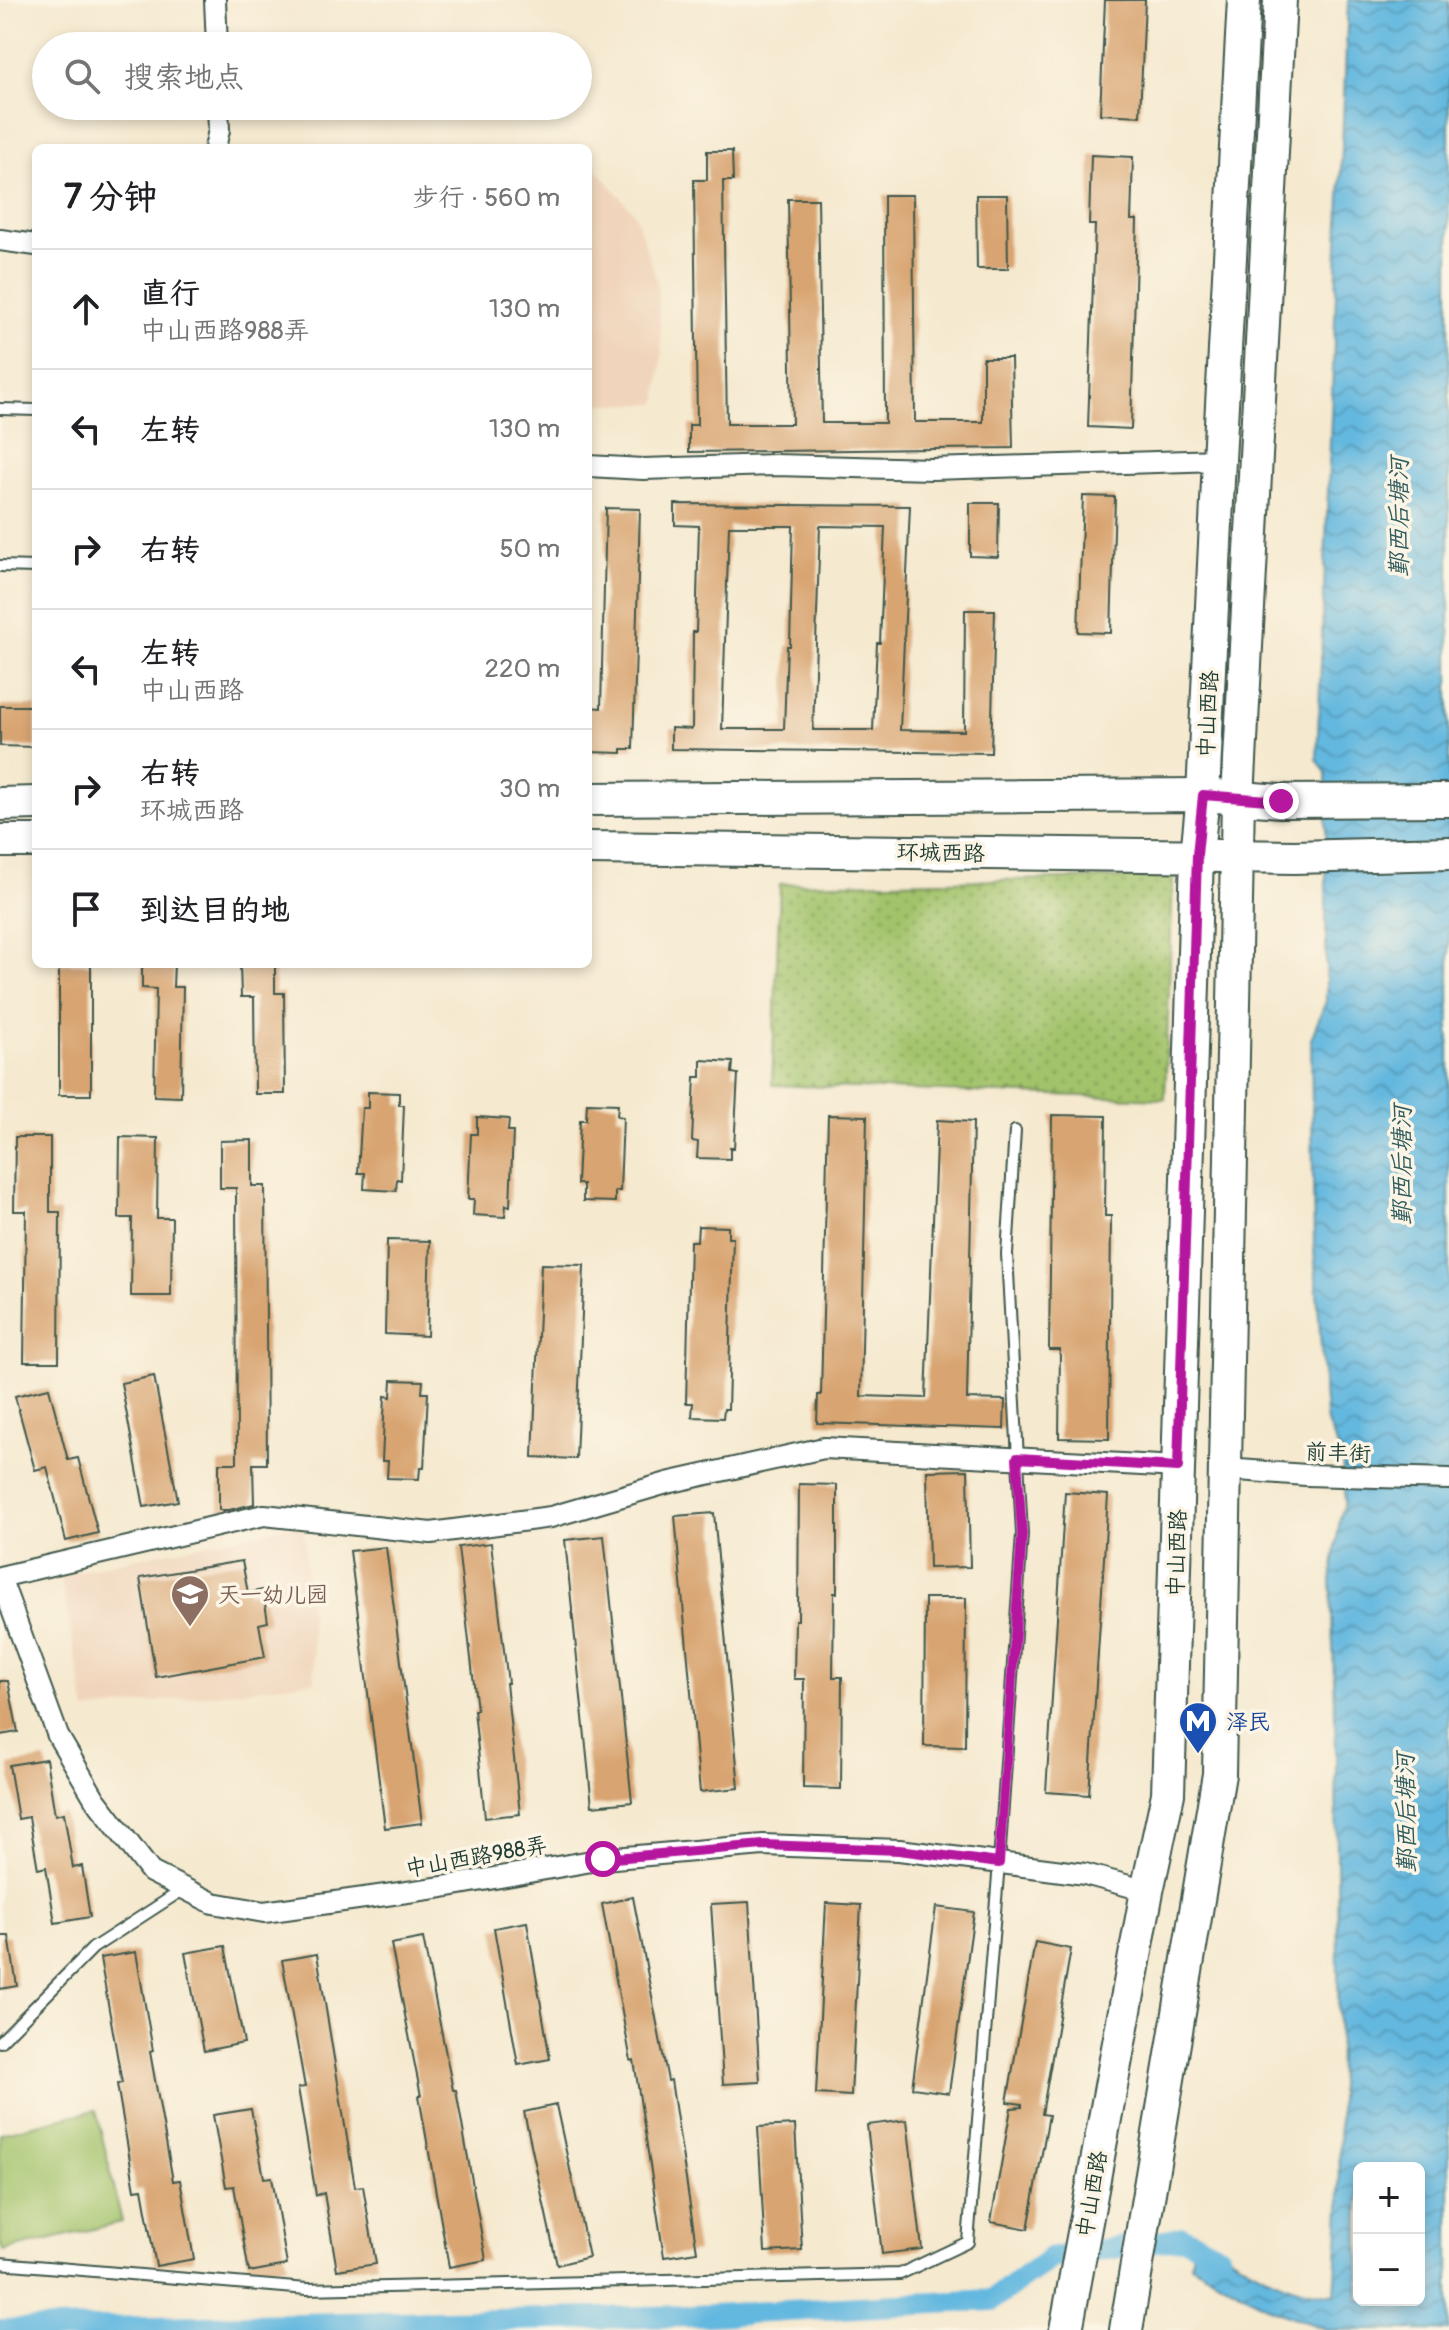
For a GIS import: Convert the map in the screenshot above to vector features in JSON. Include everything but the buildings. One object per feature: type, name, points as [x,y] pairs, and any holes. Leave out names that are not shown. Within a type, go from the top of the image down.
[{"type":"main road","name":"中山西路","points":[[1069,2315],[1147,1891],[1168,1794],[1197,855],[1203,795],[1244,0]]},
{"type":"main road","name":"中山西路","points":[[1126,2330],[1219,1774],[1238,798],[1280,0]]},
{"type":"main road","points":[[592,799],[1203,795],[1281,801],[1449,800]]},
{"type":"main road","points":[[0,804],[32,803]]},
{"type":"main road","points":[[0,841],[32,841]]},
{"type":"main road","name":"环城西路","points":[[592,848],[1294,857],[1449,853]]},
{"type":"street","points":[[215,0],[216,32]]},
{"type":"street","points":[[216,144],[219,120]]},
{"type":"street","points":[[0,240],[32,244]]},
{"type":"street","points":[[592,466],[643,469],[775,465],[932,469],[1219,460]]},
{"type":"street","points":[[0,1577],[264,1515],[431,1533],[551,1517],[667,1483],[824,1448],[1178,1467]]},
{"type":"street","name":"前丰街","points":[[1225,1469],[1449,1479]]},
{"type":"street","name":"中山西路988弄","points":[[0,1577],[58,1736],[95,1799],[151,1872],[213,1903],[264,1912],[443,1887],[603,1859],[763,1845],[899,1850],[1085,1874],[1147,1891]]},
{"type":"lane","points":[[0,409],[32,410]]},
{"type":"lane","points":[[0,566],[32,567]]},
{"type":"lane","points":[[0,2263],[307,2289],[900,2274],[968,2242],[1022,1534],[1007,1254],[1015,1131]]},
{"type":"lane","points":[[0,2042],[93,1948],[184,1889]]},
{"type":"shaded area","points":[[592,164],[635,214],[657,281],[662,354],[657,404],[592,404]]},
{"type":"shaded area","name":"天一幼儿园","points":[[303,1523],[315,1681],[86,1711],[60,1575]]},
{"type":"green space","points":[[1173,877],[1165,1099],[772,1085],[780,884]]},
{"type":"green space","points":[[96,2110],[122,2222],[3,2251],[0,2241],[0,2133]]},
{"type":"water","name":"鄞西后塘河","points":[[1348,0],[1449,0],[1449,2330],[1327,2330],[1269,2308],[1191,2265],[1195,2232],[1244,2264],[1279,2281],[1297,2288],[1335,2294],[1340,2207],[1336,1750],[1331,1581],[1345,1503],[1342,1455],[1326,1417],[1314,1249],[1311,1039],[1326,1001],[1326,773],[1317,759]]},
{"type":"waterway","points":[[0,2330],[693,2316],[992,2300],[1051,2258],[1183,2237],[1219,2255]]},
{"type":"place","name":"天一幼儿园","points":[[190,1628]]},
{"type":"place","name":"泽民","points":[[1198,1755]]},
{"type":"route","points":[[603,1859],[763,1845],[899,1850],[999,1863],[1022,1534],[1017,1458],[1178,1467],[1197,855],[1203,795],[1281,801]]}]
